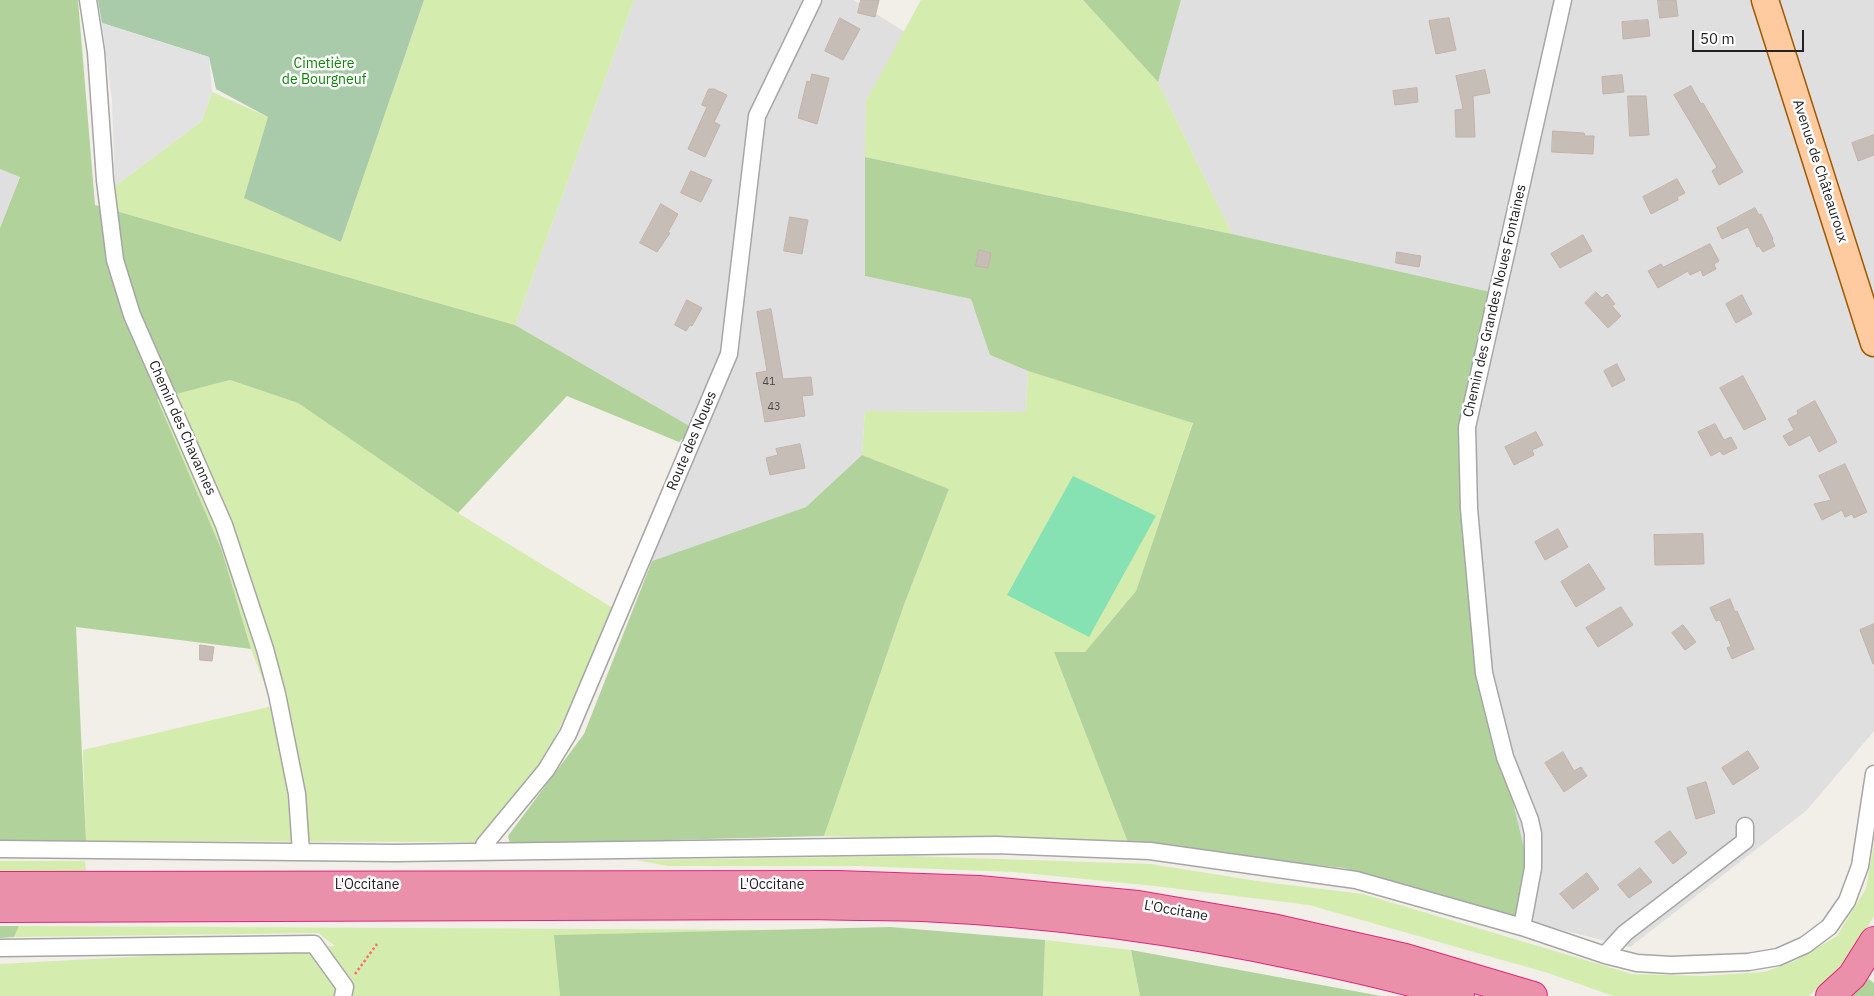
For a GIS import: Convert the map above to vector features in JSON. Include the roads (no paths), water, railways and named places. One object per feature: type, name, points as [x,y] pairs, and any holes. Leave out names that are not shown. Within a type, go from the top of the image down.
[{"type":"highway","name":"L'Occitane","points":[[0,886],[838,884],[979,890],[1138,905],[1272,928],[1405,958],[1533,996]]},
{"type":"highway","name":"L'Occitane","points":[[0,908],[816,905],[922,908],[1051,917],[1148,929],[1334,963],[1460,996]]},
{"type":"highway","points":[[1830,996],[1852,976],[1874,941]]},
{"type":"main road","name":"Avenue de Châteauroux","points":[[1765,0],[1874,343]]},
{"type":"street","name":"Chemin des Chavannes","points":[[88,0],[96,52],[105,180],[115,260],[132,315],[224,525],[265,649],[277,694],[297,794],[302,852]]},
{"type":"street","name":"Route des Noues","points":[[484,851],[484,845],[546,770],[568,734],[729,354],[757,116],[813,0]]},
{"type":"street","name":"Chemin des Grandes Noues Fontaines","points":[[1522,927],[1533,868],[1533,834],[1530,820],[1504,757],[1484,673],[1469,509],[1467,427],[1563,0]]},
{"type":"street","points":[[0,849],[395,853],[996,846],[1150,851],[1356,880],[1522,927],[1605,955],[1637,963],[1748,962],[1778,957],[1805,945],[1829,927],[1847,901],[1860,866],[1874,774]]},
{"type":"street","points":[[1605,955],[1625,933],[1745,841],[1745,826]]},
{"type":"street","points":[[0,948],[314,944],[344,992]]},
{"type":"park label","name":"Cimetière de Bourgneuf","points":[[324,72]]}]
